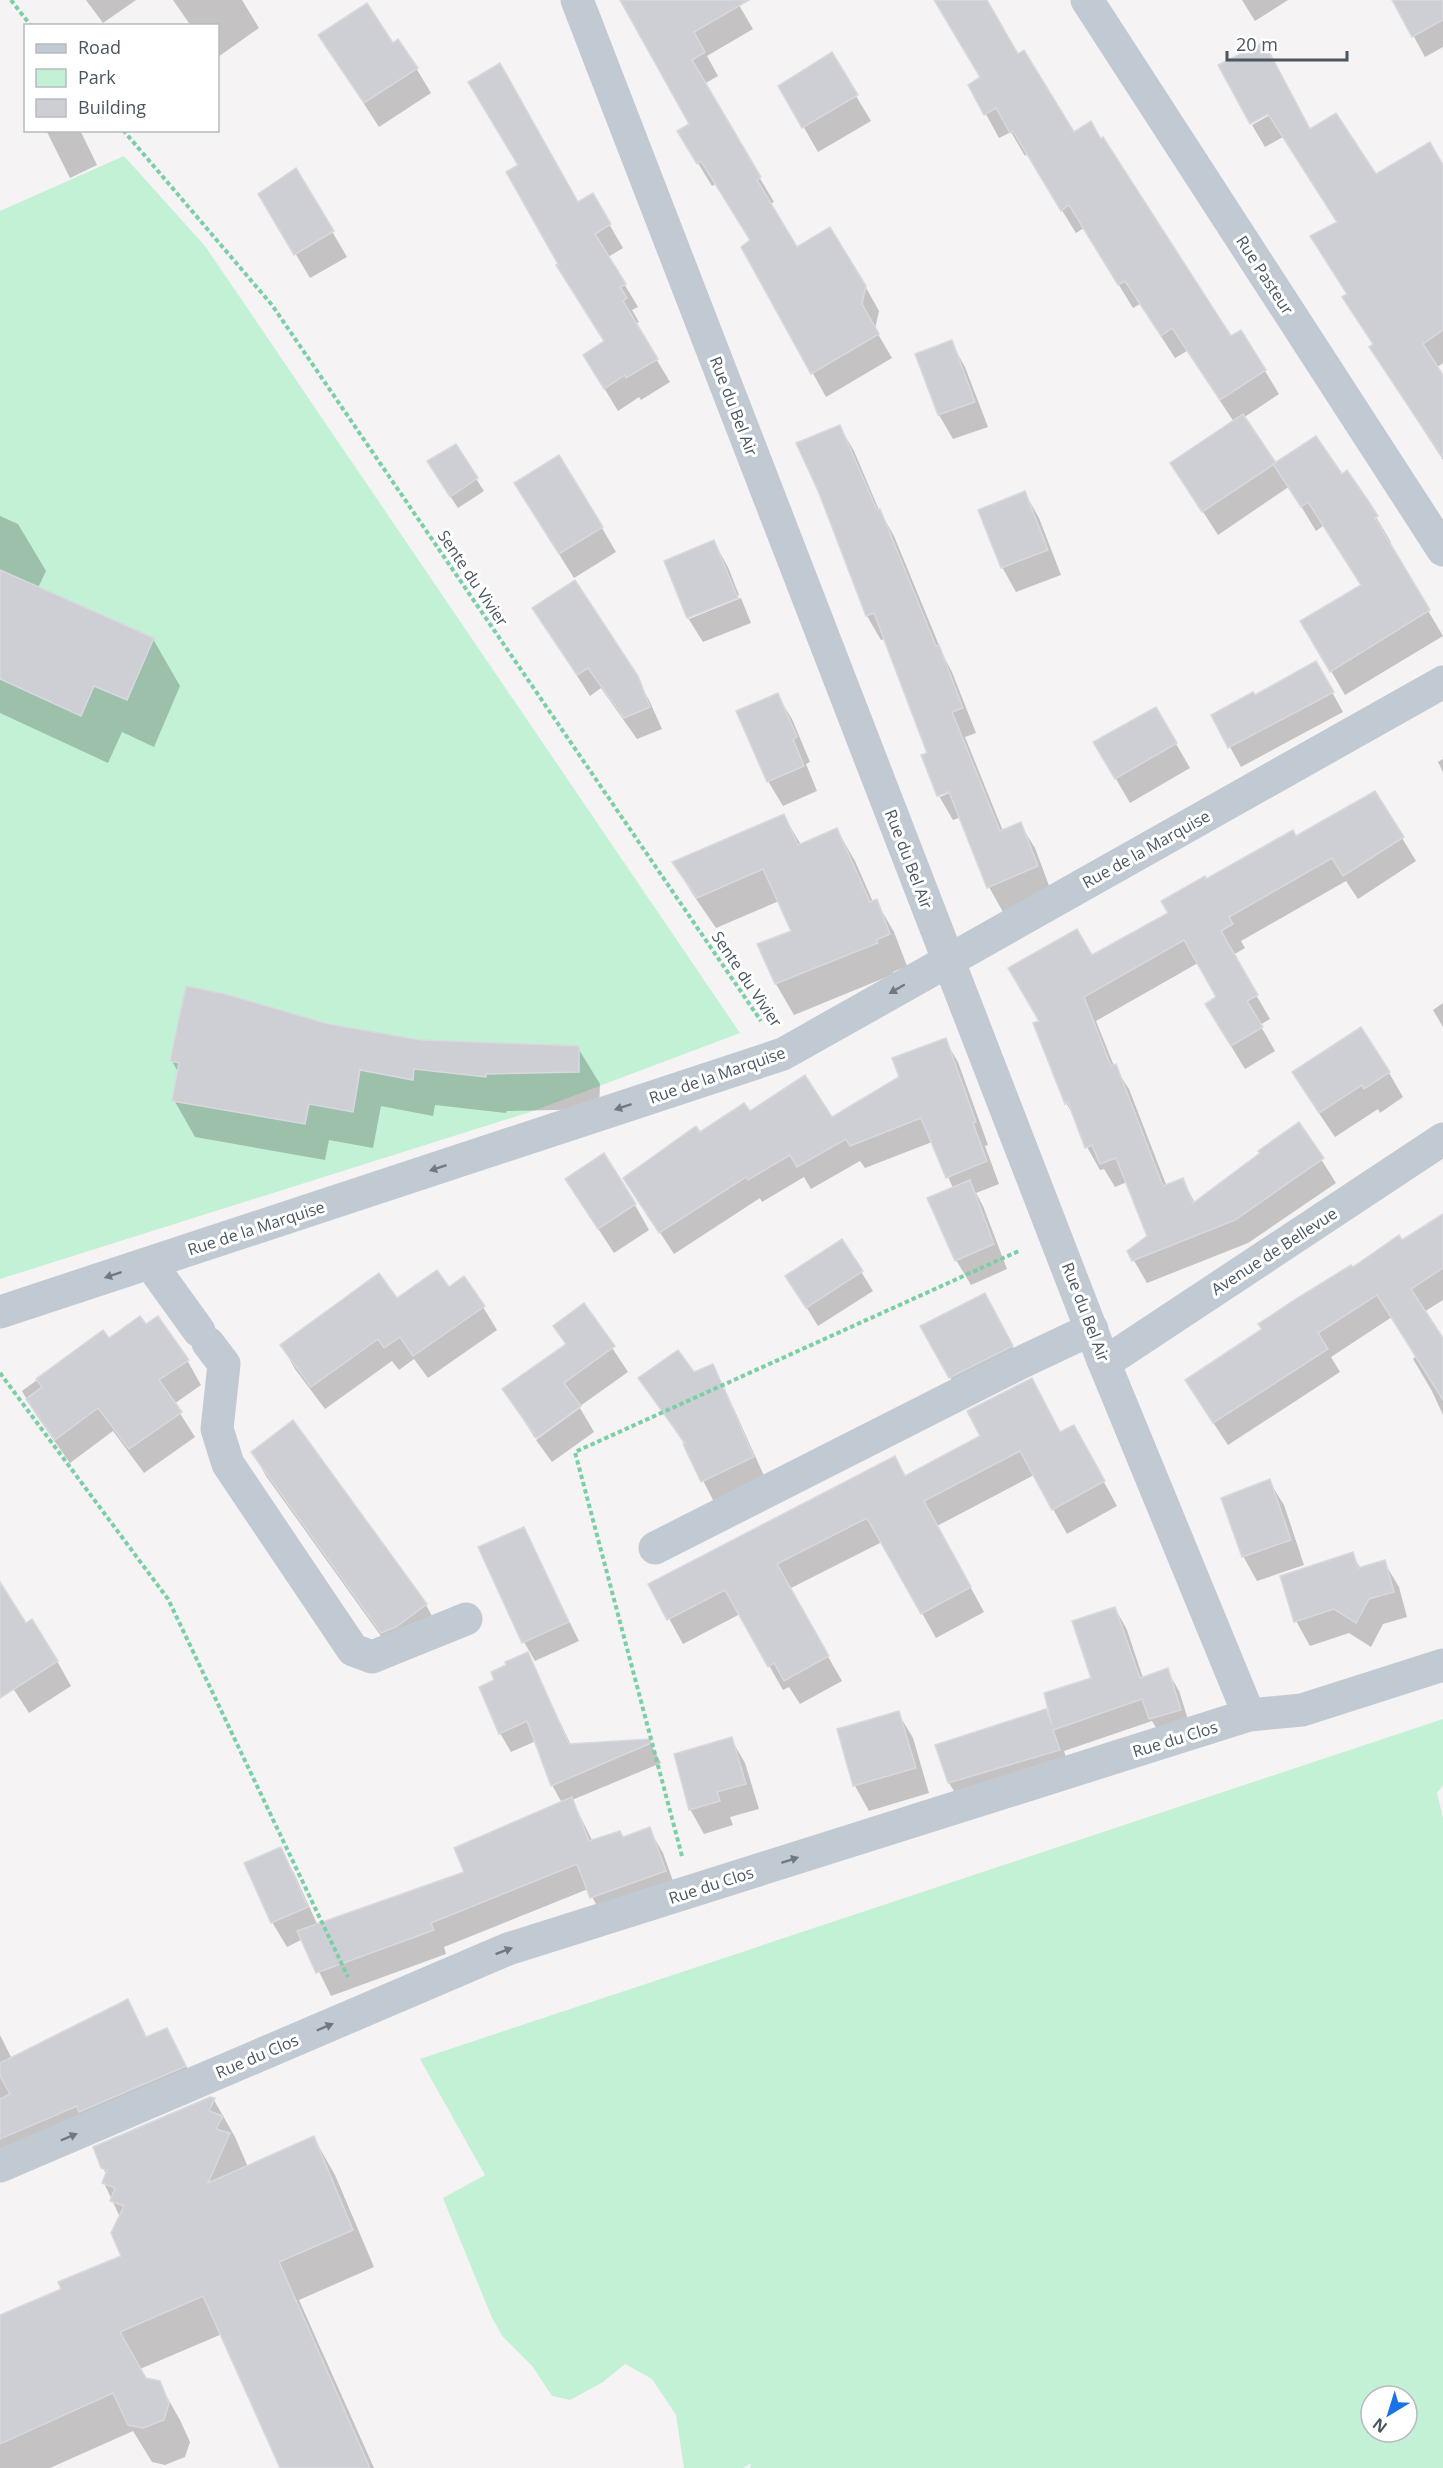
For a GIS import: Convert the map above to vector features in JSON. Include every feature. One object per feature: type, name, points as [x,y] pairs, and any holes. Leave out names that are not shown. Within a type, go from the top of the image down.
[{"type":"street","name":"Rue du Bel Air","points":[[577,0],[1103,1360],[1249,1715]]},
{"type":"street","name":"Rue Pasteur","points":[[1087,0],[1443,550]]},
{"type":"street","name":"Rue de la Marquise","points":[[0,1312],[783,1054],[1443,682]]},
{"type":"street","name":"Avenue de Bellevue","points":[[1103,1360],[1118,1354],[1443,1139]]},
{"type":"street","points":[[150,1263],[224,1364],[217,1429],[228,1464],[353,1650],[372,1657],[466,1619]]},
{"type":"street","points":[[655,1548],[1024,1360],[1092,1329]]},
{"type":"street","name":"Rue du Clos","points":[[7,2163],[508,1949],[1249,1715],[1302,1710],[1443,1665]]},
{"type":"path","points":[[11,0],[29,24]]},
{"type":"path","name":"Sente du Vivier","points":[[125,132],[272,305],[783,1054]]},
{"type":"path","points":[[0,1373],[168,1599],[364,2010]]},
{"type":"green space","points":[[124,156],[205,246],[740,1033],[533,1111],[0,1279],[0,211]]},
{"type":"green space","points":[[1443,1719],[1443,1785],[1437,1793],[1443,1818],[1443,2468],[750,2468],[751,2463],[743,2468],[684,2468],[676,2415],[652,2379],[625,2364],[603,2382],[570,2400],[552,2396],[533,2367],[503,2337],[492,2318],[443,2198],[485,2175],[420,2059]]},
{"type":"building","points":[[620,0],[749,0],[694,32],[705,52],[692,60],[761,177],[757,180],[797,247],[830,227],[866,286],[862,304],[879,334],[811,374],[741,247],[750,240],[701,161],[697,164],[677,131],[689,124]]},
{"type":"building","points":[[934,0],[987,0],[1018,54],[1024,50],[1074,132],[1091,121],[1231,336],[1241,330],[1266,370],[1220,400],[1172,328],[1161,336],[1125,281],[1118,285],[1069,205],[1061,211],[1013,131],[1010,133],[996,108],[984,115],[968,85],[980,77]]},
{"type":"building","points":[[1392,0],[1443,0],[1443,20],[1412,37]]},
{"type":"building","points":[[367,3],[393,43],[398,39],[418,68],[364,103],[318,35]]},
{"type":"building","points":[[1264,42],[1310,129],[1336,113],[1376,174],[1430,142],[1443,165],[1443,330],[1423,344],[1443,375],[1443,458],[1369,347],[1373,344],[1342,297],[1347,294],[1310,236],[1337,222],[1268,114],[1250,124],[1218,65]]},
{"type":"building","points":[[832,52],[858,95],[802,128],[778,86]]},
{"type":"building","points":[[500,63],[578,202],[593,193],[611,224],[595,234],[626,284],[620,287],[627,298],[623,301],[658,359],[626,378],[625,375],[604,389],[583,355],[604,341],[556,265],[558,264],[506,172],[518,165],[468,82]]},
{"type":"building","points":[[296,168],[334,231],[294,255],[258,194]]},
{"type":"building","points":[[952,340],[975,402],[938,415],[915,354]]},
{"type":"building","points":[[1243,414],[1276,463],[1202,512],[1170,463]]},
{"type":"building","points":[[840,425],[877,510],[880,509],[936,646],[939,645],[963,708],[952,712],[1000,831],[1021,822],[1038,866],[987,888],[949,792],[937,796],[921,755],[927,753],[874,613],[866,616],[819,493],[796,443]]},
{"type":"building","points":[[1316,436],[1342,474],[1347,470],[1369,502],[1378,516],[1375,518],[1430,610],[1330,672],[1300,621],[1361,585],[1308,502],[1301,507],[1273,464]]},
{"type":"building","points":[[456,444],[478,478],[450,497],[427,461]]},
{"type":"building","points":[[559,455],[603,527],[559,554],[514,483]]},
{"type":"building","points":[[1025,491],[1048,550],[1001,568],[978,510]]},
{"type":"building","points":[[714,540],[738,598],[687,618],[664,561]]},
{"type":"building","points":[[0,570],[154,638],[127,700],[94,686],[81,716],[0,679]]},
{"type":"building","points":[[575,580],[638,676],[650,707],[624,718],[588,668],[577,675],[532,608]]},
{"type":"building","points":[[1316,661],[1334,692],[1228,748],[1211,715],[1253,692],[1255,695]]},
{"type":"building","points":[[778,693],[797,737],[793,739],[804,766],[767,782],[736,711]]},
{"type":"building","points":[[1156,707],[1177,743],[1115,779],[1093,742]]},
{"type":"building","points":[[1375,791],[1404,837],[1343,876],[1332,858],[1229,917],[1233,924],[1221,931],[1258,995],[1247,1001],[1263,1027],[1231,1046],[1205,1004],[1216,997],[1184,940],[1084,997],[1111,1066],[1116,1064],[1163,1186],[1183,1178],[1193,1203],[1260,1153],[1258,1151],[1299,1122],[1324,1158],[1235,1220],[1132,1261],[1127,1251],[1147,1236],[1116,1158],[1100,1164],[1092,1145],[1085,1148],[1068,1102],[1065,1104],[1033,1023],[1039,1021],[1008,968],[1077,929],[1092,955],[1168,913],[1161,901],[1205,876],[1206,879],[1293,830],[1296,836]]},
{"type":"building","points":[[784,814],[798,845],[837,828],[870,902],[877,899],[890,934],[876,940],[878,943],[775,984],[757,944],[791,931],[763,869],[697,898],[672,862]]},
{"type":"building","points":[[186,986],[225,994],[328,1024],[420,1040],[579,1046],[579,1072],[486,1074],[486,1077],[414,1069],[413,1080],[360,1070],[353,1112],[309,1104],[305,1124],[172,1101],[179,1063],[170,1061]]},
{"type":"building","points":[[1361,1027],[1390,1072],[1364,1089],[1362,1085],[1319,1113],[1292,1072]]},
{"type":"building","points":[[946,1038],[976,1122],[973,1123],[987,1161],[946,1178],[921,1118],[850,1146],[846,1139],[797,1167],[790,1155],[748,1180],[746,1177],[659,1233],[623,1178],[696,1126],[700,1132],[744,1103],[750,1111],[805,1075],[832,1117],[899,1077],[892,1058]]},
{"type":"building","points":[[604,1153],[636,1204],[598,1229],[565,1179]]},
{"type":"building","points":[[970,1180],[994,1244],[955,1261],[927,1198]]},
{"type":"building","points":[[1443,1214],[1443,1268],[1411,1289],[1443,1338],[1443,1400],[1377,1295],[1318,1333],[1328,1349],[1213,1423],[1185,1380],[1262,1329],[1258,1324],[1296,1299],[1351,1265],[1353,1267],[1399,1235],[1402,1240]]},
{"type":"building","points":[[842,1239],[863,1271],[806,1308],[785,1276]]},
{"type":"building","points":[[437,1270],[449,1287],[464,1276],[485,1306],[413,1356],[400,1337],[384,1348],[378,1339],[311,1387],[280,1345],[379,1273],[397,1298]]},
{"type":"building","points":[[985,1293],[1013,1346],[949,1378],[920,1326]]},
{"type":"building","points":[[584,1303],[615,1346],[564,1383],[581,1406],[537,1438],[502,1389],[566,1344],[553,1326]]},
{"type":"building","points":[[140,1316],[146,1324],[158,1316],[189,1360],[159,1380],[182,1412],[129,1449],[98,1408],[55,1440],[26,1399],[42,1387],[36,1379],[103,1330],[109,1338]]},
{"type":"building","points":[[678,1350],[694,1372],[713,1364],[754,1457],[701,1482],[683,1444],[685,1443],[638,1378]]},
{"type":"building","points":[[1032,1378],[1060,1432],[1074,1425],[1105,1481],[1052,1510],[1020,1451],[924,1501],[971,1587],[921,1614],[867,1518],[777,1564],[829,1656],[784,1681],[774,1663],[768,1667],[725,1590],[667,1620],[648,1584],[895,1456],[905,1476],[980,1436],[967,1411]]},
{"type":"building","points":[[293,1420],[427,1604],[396,1627],[381,1633],[251,1452]]},
{"type":"building","points":[[1270,1479],[1291,1540],[1242,1557],[1221,1498]]},
{"type":"building","points":[[524,1527],[569,1622],[522,1643],[478,1547]]},
{"type":"building","points":[[1353,1552],[1358,1568],[1385,1560],[1394,1592],[1369,1599],[1356,1623],[1334,1609],[1294,1622],[1280,1576]]},
{"type":"building","points":[[0,1582],[26,1623],[32,1619],[58,1661],[0,1698]]},
{"type":"building","points":[[1115,1607],[1140,1678],[1168,1668],[1181,1710],[1149,1719],[1142,1699],[1053,1730],[1060,1750],[948,1783],[935,1745],[1046,1709],[1052,1725],[1044,1693],[1091,1678],[1072,1621]]},
{"type":"building","points":[[528,1652],[569,1744],[650,1739],[651,1743],[551,1786],[527,1721],[499,1734],[479,1687],[494,1680],[491,1672],[506,1665],[505,1662]]},
{"type":"building","points":[[899,1711],[916,1768],[853,1786],[837,1729]]},
{"type":"building","points":[[732,1737],[746,1784],[717,1792],[720,1801],[689,1810],[674,1754]]},
{"type":"building","points":[[572,1797],[589,1841],[620,1831],[623,1837],[650,1827],[666,1871],[590,1898],[577,1864],[431,1923],[434,1930],[316,1973],[297,1931],[464,1872],[454,1848]]},
{"type":"building","points":[[281,1847],[308,1907],[271,1923],[244,1863]]},
{"type":"building","points":[[128,1999],[146,2037],[167,2028],[186,2066],[79,2112],[77,2106],[0,2139],[0,2099],[10,2094],[0,2076],[0,2063]]},
{"type":"building","points":[[210,2097],[215,2098],[209,2111],[223,2116],[216,2129],[230,2133],[208,2183],[314,2136],[353,2230],[279,2262],[370,2468],[280,2468],[203,2296],[120,2332],[146,2378],[160,2381],[169,2403],[164,2420],[143,2428],[128,2425],[113,2393],[0,2444],[0,2315],[61,2289],[58,2282],[121,2256],[111,2233],[124,2206],[110,2201],[115,2188],[102,2183],[107,2170],[101,2168],[93,2147]]}]
